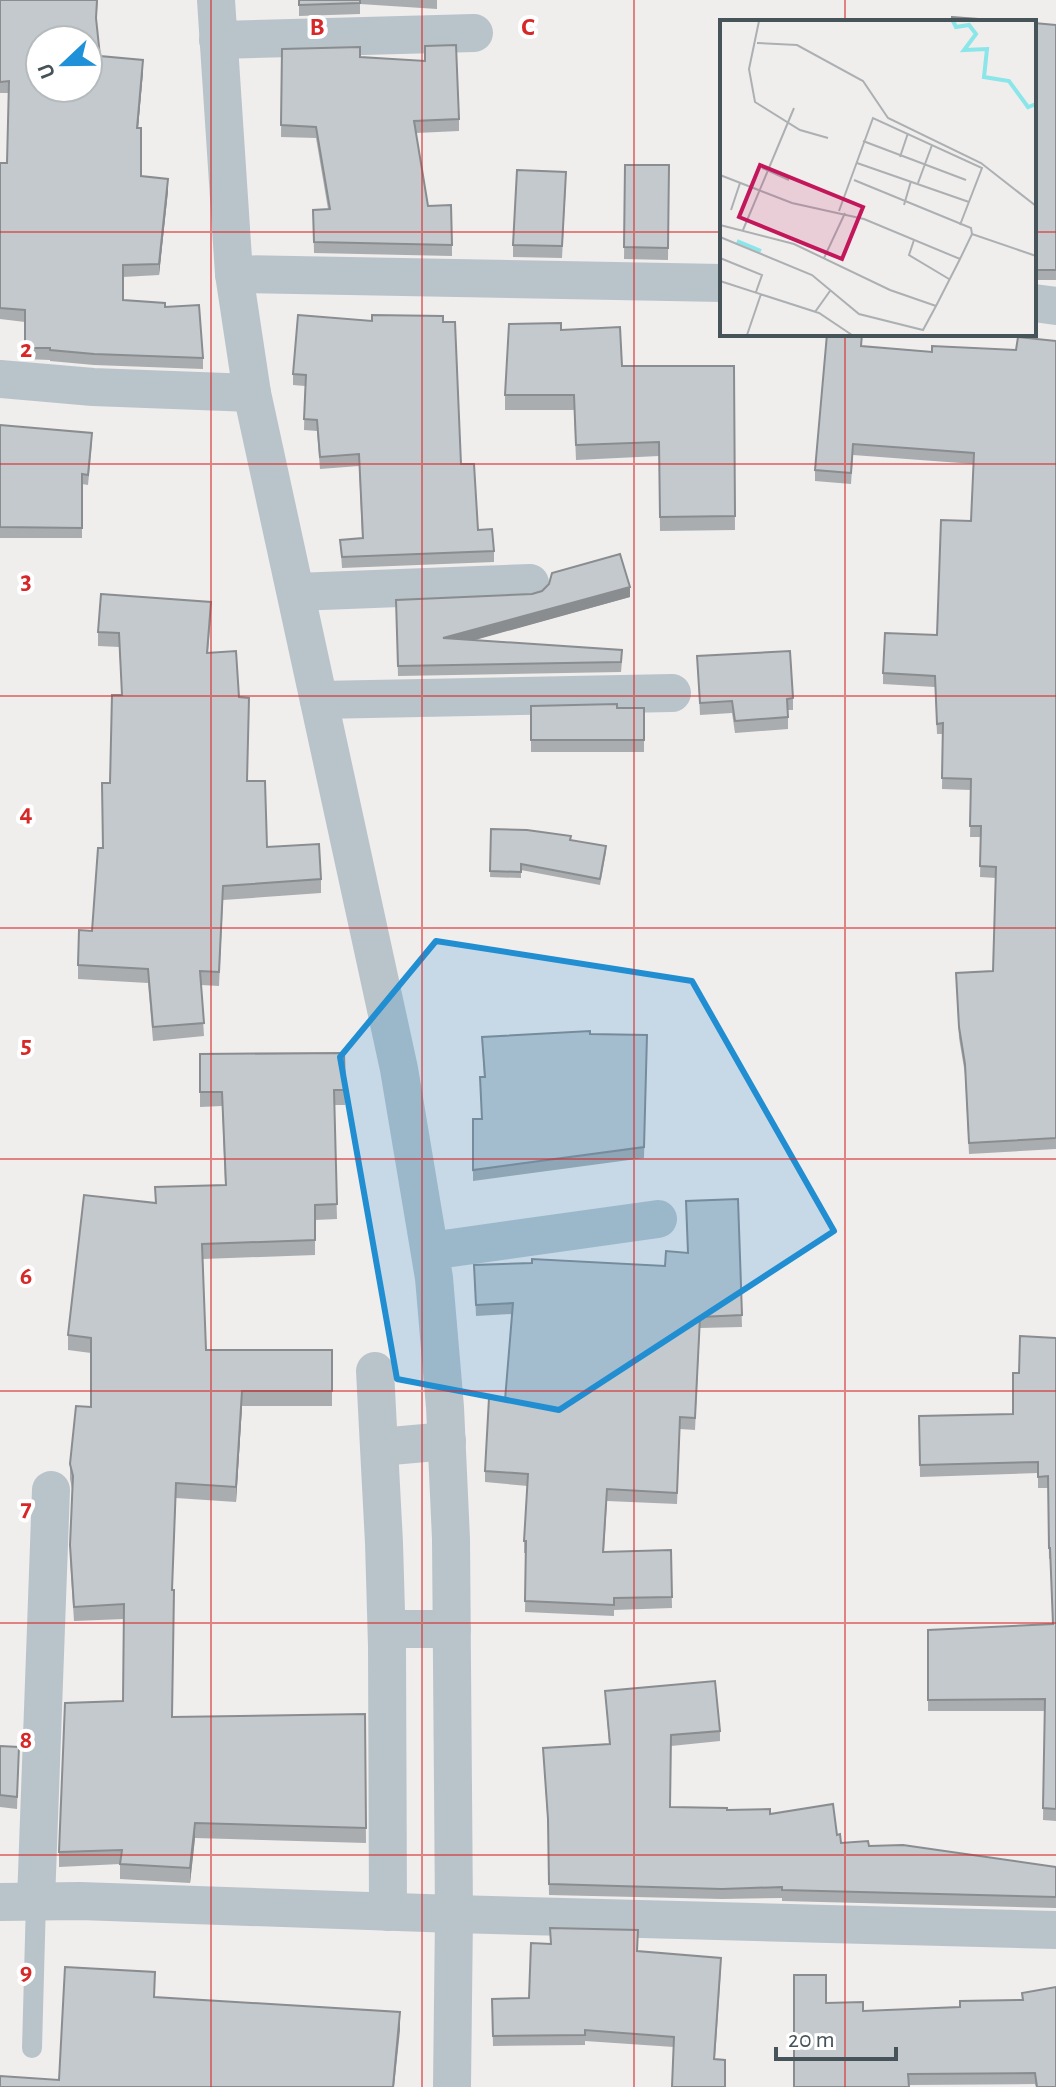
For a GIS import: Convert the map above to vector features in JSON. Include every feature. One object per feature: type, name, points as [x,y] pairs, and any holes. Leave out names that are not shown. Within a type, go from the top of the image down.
[{"type":"street","points":[[216,0],[234,274],[252,393],[399,1069],[434,1278],[451,1539],[452,2087]]},
{"type":"street","points":[[218,40],[474,33]]},
{"type":"street","points":[[234,274],[720,283]]},
{"type":"street","points":[[1036,303],[1056,306]]},
{"type":"street","points":[[0,379],[93,387],[252,393]]},
{"type":"street","points":[[296,592],[530,583]]},
{"type":"street","points":[[319,700],[672,693]]},
{"type":"street","points":[[430,1251],[658,1219]]},
{"type":"street","points":[[375,1371],[387,1629],[388,1912]]},
{"type":"street","points":[[380,1447],[447,1441]]},
{"type":"street","points":[[51,1490],[18,1902],[80,1901],[1056,1930]]},
{"type":"street","points":[[387,1629],[452,1629]]},
{"type":"lane","points":[[18,1902],[32,2048]]},
{"type":"highlighted area","points":[[436,941],[692,981],[834,1231],[559,1410],[397,1379],[340,1057]]},
{"type":"building","points":[[0,0],[97,0],[97,24],[24,24],[24,104],[104,104],[104,56],[143,60],[137,128],[141,128],[141,176],[168,179],[159,264],[123,265],[123,300],[165,303],[165,307],[199,305],[203,358],[25,348],[25,310],[0,308],[0,163],[7,163],[9,81],[0,82]]},
{"type":"building","points":[[299,0],[360,0],[360,3],[299,5]]},
{"type":"building","points":[[952,17],[992,20],[952,20]]},
{"type":"building","points":[[1036,23],[1056,25],[1056,270],[1036,270]]},
{"type":"building","points":[[456,45],[459,119],[414,121],[428,206],[451,205],[452,245],[314,242],[313,210],[330,209],[316,127],[281,125],[282,49],[360,47],[360,57],[425,61],[425,46]]},
{"type":"building","points":[[625,165],[669,165],[668,248],[624,247]]},
{"type":"building","points":[[517,170],[566,172],[562,246],[513,245]]},
{"type":"building","points":[[298,315],[372,321],[372,315],[443,316],[443,322],[455,322],[461,464],[474,464],[478,530],[492,529],[494,551],[342,557],[340,540],[363,538],[359,454],[320,457],[317,420],[304,419],[306,375],[293,374]]},
{"type":"building","points":[[561,323],[561,330],[620,327],[622,366],[734,366],[735,516],[660,517],[659,442],[576,445],[574,395],[505,395],[509,324]]},
{"type":"building","points":[[827,336],[862,336],[861,346],[932,352],[932,346],[1016,350],[1018,337],[1056,341],[1056,1138],[969,1143],[956,973],[993,971],[996,867],[980,866],[981,826],[970,826],[971,779],[942,778],[943,723],[937,724],[935,676],[883,673],[885,633],[937,635],[941,520],[971,521],[974,453],[853,444],[851,473],[815,470]]},
{"type":"building","points":[[0,425],[92,433],[88,475],[82,474],[82,528],[0,527]]},
{"type":"building","points":[[620,554],[630,587],[443,638],[622,650],[621,662],[398,666],[396,600],[532,594],[542,591],[549,584],[552,573]]},
{"type":"building","points":[[101,594],[211,602],[207,653],[236,651],[239,697],[249,698],[247,781],[265,781],[267,847],[319,844],[321,879],[223,886],[219,972],[200,971],[204,1023],[153,1027],[148,969],[78,965],[79,930],[92,931],[98,848],[103,848],[102,783],[110,783],[112,695],[122,695],[119,633],[98,632]]},
{"type":"building","points":[[790,651],[793,698],[787,699],[788,717],[735,721],[732,701],[700,703],[697,656]]},
{"type":"building","points":[[617,704],[617,708],[644,708],[644,740],[531,740],[531,706]]},
{"type":"building","points":[[491,829],[571,836],[570,840],[606,846],[600,879],[521,864],[521,872],[490,871]]},
{"type":"building","points":[[590,1031],[590,1034],[647,1035],[644,1147],[473,1170],[473,1119],[482,1119],[480,1077],[485,1077],[482,1037]]},
{"type":"building","points":[[344,1053],[345,1090],[334,1090],[337,1204],[315,1205],[315,1240],[202,1244],[206,1350],[332,1350],[332,1391],[242,1391],[236,1487],[176,1483],[172,1717],[365,1714],[366,1828],[195,1823],[190,1868],[120,1864],[122,1850],[59,1852],[65,1703],[123,1701],[124,1604],[74,1607],[70,1545],[73,1476],[70,1464],[76,1406],[91,1407],[91,1338],[68,1335],[84,1195],[156,1203],[155,1187],[226,1185],[222,1092],[200,1092],[200,1054]]},
{"type":"building","points":[[738,1199],[742,1315],[700,1317],[695,1418],[680,1417],[677,1493],[607,1489],[603,1552],[671,1550],[672,1597],[614,1598],[614,1605],[525,1601],[524,1541],[528,1474],[485,1471],[489,1398],[505,1400],[513,1303],[476,1305],[474,1265],[532,1263],[532,1259],[665,1266],[666,1251],[688,1253],[686,1201]]},
{"type":"building","points":[[1020,1336],[1056,1338],[1056,1809],[1043,1808],[1045,1699],[928,1700],[928,1630],[1053,1624],[1048,1476],[1038,1477],[1038,1462],[920,1465],[919,1416],[1013,1414],[1013,1373],[1019,1373]]},
{"type":"building","points":[[715,1681],[720,1731],[671,1735],[670,1807],[770,1809],[770,1814],[833,1804],[841,1843],[868,1841],[869,1846],[903,1845],[1056,1867],[1056,1897],[782,1890],[782,1887],[722,1889],[549,1884],[543,1748],[610,1744],[605,1691]]},
{"type":"building","points":[[0,1746],[19,1747],[17,1797],[0,1795]]},
{"type":"building","points":[[550,1928],[638,1930],[637,1951],[721,1958],[714,2059],[725,2060],[725,2087],[672,2087],[674,2037],[585,2030],[585,2035],[493,2036],[492,1999],[529,1998],[531,1943],[551,1944]]},
{"type":"building","points":[[65,1967],[155,1972],[154,1997],[400,2012],[393,2087],[0,2087],[0,2076],[59,2080]]},
{"type":"building","points":[[794,1975],[826,1975],[826,2003],[863,2002],[863,2011],[960,2007],[960,2001],[1023,2000],[1022,1993],[1056,1987],[1056,2087],[1037,2087],[1035,2073],[908,2074],[909,2087],[794,2087]]}]
